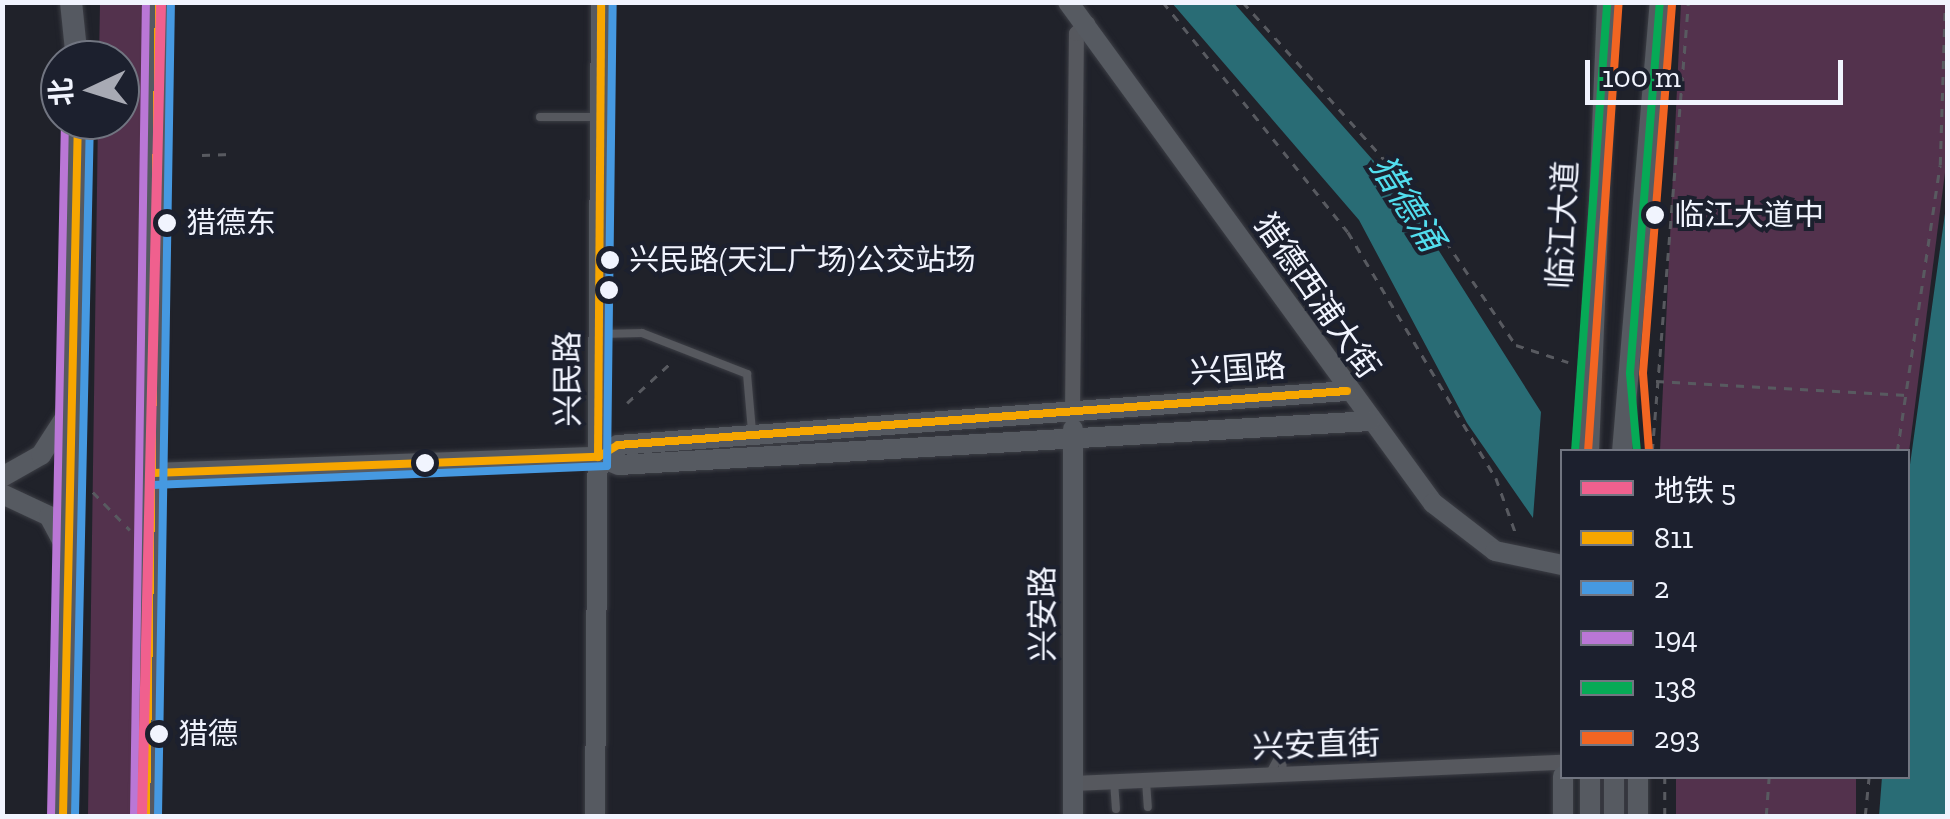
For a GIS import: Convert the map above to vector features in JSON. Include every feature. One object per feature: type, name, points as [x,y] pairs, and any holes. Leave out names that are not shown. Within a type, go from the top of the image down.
[{"type":"main road","points":[[71,2],[76,40]]},
{"type":"main road","points":[[79,40],[80,2]]},
{"type":"main road","points":[[146,816],[158,2]]},
{"type":"main road","points":[[62,816],[78,140]]},
{"type":"street","name":"兴民路","points":[[595,816],[601,2]]},
{"type":"street","name":"猎德西浦大街","points":[[1068,2],[1346,391],[1465,532],[1524,563],[1560,564]]},
{"type":"street","name":"临江大道","points":[[1589,449],[1578,366],[1606,2]]},
{"type":"street","points":[[1622,449],[1660,2]]},
{"type":"street","points":[[1072,412],[1076,34],[1087,24]]},
{"type":"street","points":[[1575,449],[1578,366]]},
{"type":"street","points":[[1630,373],[1637,449]]},
{"type":"street","name":"兴国路","points":[[598,457],[618,445],[1346,391]]},
{"type":"street","points":[[2,477],[41,456],[71,408]]},
{"type":"street","name":"兴安路","points":[[1072,412],[1072,816]]},
{"type":"street","name":"兴国路","points":[[152,473],[598,457],[619,465],[1370,421]]},
{"type":"street","points":[[2,494],[49,516],[68,551]]},
{"type":"street","name":"兴安直街","points":[[1073,783],[1560,762]]},
{"type":"street","points":[[1563,779],[1563,816]]},
{"type":"street","points":[[1590,779],[1590,816]]},
{"type":"street","points":[[1614,779],[1614,816]]},
{"type":"street","points":[[1638,779],[1638,816]]},
{"type":"lane","points":[[540,117],[600,117]]},
{"type":"lane","points":[[599,334],[642,333],[747,374],[752,435]]},
{"type":"lane","points":[[1276,774],[1282,751],[1298,736]]},
{"type":"lane","points":[[1276,774],[1282,751]]},
{"type":"lane","points":[[1146,780],[1148,807]]},
{"type":"lane","points":[[1114,781],[1116,809]]},
{"type":"path","points":[[1164,2],[1348,232],[1496,478],[1518,540]]},
{"type":"path","points":[[1243,2],[1410,188],[1516,345],[1578,366]]},
{"type":"path","points":[[1652,449],[1688,2]]},
{"type":"path","points":[[1897,449],[1940,164],[1945,2]]},
{"type":"path","points":[[202,155],[230,154]]},
{"type":"path","points":[[628,404],[685,350]]},
{"type":"path","points":[[1655,381],[1906,394]]},
{"type":"path","points":[[93,492],[136,537]]},
{"type":"path","points":[[1665,779],[1665,816]]},
{"type":"path","points":[[1766,816],[1769,779]]},
{"type":"path","points":[[1864,816],[1869,779]]},
{"type":"shaded area","points":[[100,3],[141,3],[146,22],[131,816],[88,816],[98,140],[140,140],[140,40],[99,40]]},
{"type":"shaded area","points":[[1681,3],[1947,3],[1947,157],[1909,449],[1660,449]]},
{"type":"shaded area","points":[[1676,779],[1856,779],[1856,816],[1676,816]]},
{"type":"water","name":"猎德涌","points":[[1172,3],[1234,3],[1403,194],[1541,412],[1533,518],[1467,423],[1359,220]]},
{"type":"water","points":[[1947,199],[1947,816],[1879,816],[1882,779],[1910,779],[1910,465]]},
{"type":"metro line","name":"5","points":[[142,816],[161,2]]},
{"type":"transit line","name":"194","points":[[134,816],[146,2]]},
{"type":"transit line","name":"811","points":[[146,816],[159,2]]},
{"type":"transit line","name":"2","points":[[158,816],[171,2]]},
{"type":"transit line","name":"811","points":[[598,457],[601,2]]},
{"type":"transit line","name":"2","points":[[153,485],[607,466],[613,2]]},
{"type":"transit line","name":"138","points":[[1575,449],[1607,2]]},
{"type":"transit line","name":"138","points":[[1637,449],[1630,373],[1660,2]]},
{"type":"transit line","name":"293","points":[[1588,449],[1619,3]]},
{"type":"transit line","name":"293","points":[[1649,449],[1643,373],[1672,3]]},
{"type":"transit line","name":"194","points":[[51,816],[65,140]]},
{"type":"transit line","name":"811","points":[[63,816],[78,140]]},
{"type":"transit line","name":"2","points":[[75,816],[90,140]]},
{"type":"transit line","name":"811","points":[[153,473],[598,457],[618,445],[1347,391]]},
{"type":"place","name":"临江大道中","points":[[1655,215]]},
{"type":"place","name":"猎德东","points":[[167,223]]},
{"type":"place","name":"兴民路(天汇广场)公交站场","points":[[610,260]]},
{"type":"place","name":"猎德","points":[[159,734]]}]
